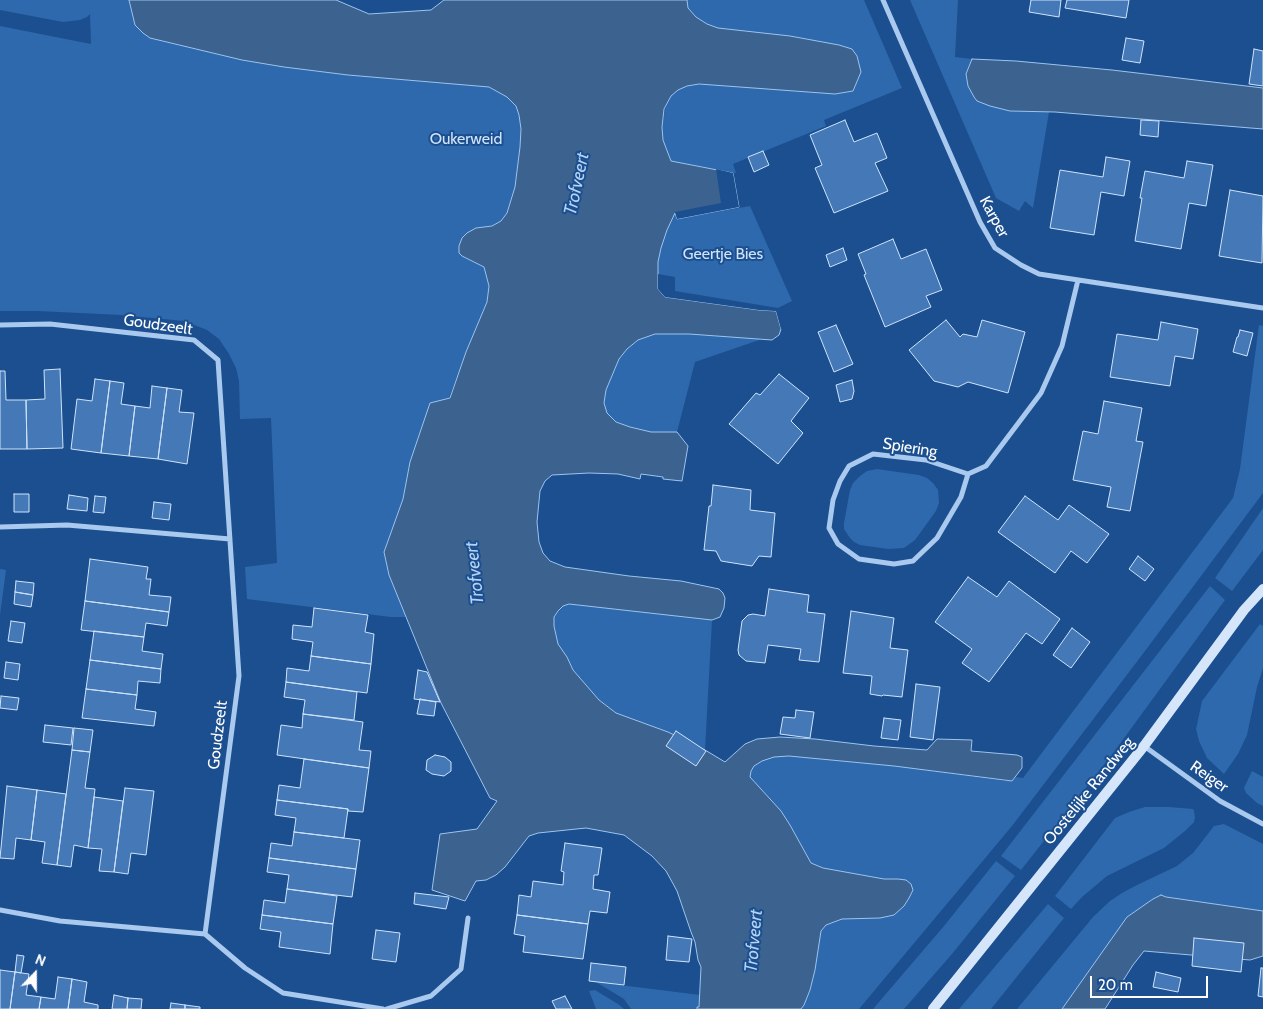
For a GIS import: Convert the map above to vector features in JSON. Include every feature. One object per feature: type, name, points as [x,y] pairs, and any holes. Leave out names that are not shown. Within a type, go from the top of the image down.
[{"type":"street","name":"Karper","points":[[883,0],[980,222],[995,248],[1039,274],[1263,308]]},
{"type":"street","points":[[968,474],[986,466],[1041,393],[1062,346],[1078,280]]},
{"type":"street","name":"Goudzeelt","points":[[0,325],[50,324],[194,340],[218,360],[239,676],[205,934]]},
{"type":"street","name":"Spiering","points":[[873,454],[926,460],[968,474],[961,497],[937,538],[913,561],[894,564],[859,559],[838,544],[829,528],[834,500],[840,481],[850,466],[873,454]]},
{"type":"street","points":[[0,527],[67,525],[230,539]]},
{"type":"street","name":"Oostelijke Randweg","points":[[933,1009],[1144,746],[1244,610],[1263,589]]},
{"type":"street","name":"Reiger","points":[[1144,746],[1220,800],[1263,824]]},
{"type":"street","points":[[0,910],[60,921],[205,934],[245,968],[283,993],[385,1009],[431,996],[461,970],[468,918]]},
{"type":"green space","name":"Oukerweid","points":[[0,0],[129,0],[135,25],[150,38],[242,60],[284,67],[348,75],[489,87],[507,97],[516,106],[521,129],[520,147],[515,187],[507,213],[501,221],[492,226],[476,228],[462,256],[484,267],[489,286],[487,302],[449,398],[410,462],[403,499],[384,552],[389,575],[407,617],[391,617],[247,599],[245,567],[277,563],[271,418],[240,419],[239,381],[236,368],[219,339],[207,330],[184,321],[121,315],[0,311],[0,26],[91,44],[90,14],[80,20],[63,22],[0,10]]},
{"type":"green space","points":[[687,0],[864,0],[902,88],[824,120],[826,126],[733,164],[736,173],[671,161],[663,140],[662,127],[665,109],[671,96],[677,90],[700,84],[835,94],[853,91],[861,72],[857,56],[852,49],[790,36],[718,28],[696,17],[688,8]]},
{"type":"green space","points":[[910,0],[958,0],[955,57],[972,59],[966,74],[1010,111],[1049,112],[1033,208],[1025,201],[1019,211],[996,198]]},
{"type":"green space","name":"Geertje Bies","points":[[750,206],[792,301],[778,308],[675,291],[675,277],[658,274],[661,247],[675,212],[677,219]]},
{"type":"green space","points":[[1259,325],[1263,326],[1263,493],[1012,826],[859,1009],[801,1009],[810,990],[821,931],[826,925],[842,919],[880,918],[898,879],[884,879],[823,868],[811,863],[781,811],[750,777],[754,766],[761,761],[774,757],[789,756],[894,766],[1006,781],[1012,781],[1016,777],[1023,778],[1233,498],[1240,469]]},
{"type":"green space","points":[[655,334],[689,334],[762,339],[695,362],[677,432],[651,432],[616,422],[607,413],[604,403],[606,390],[619,359],[638,340]]},
{"type":"green space","points":[[877,469],[919,475],[927,478],[938,490],[939,503],[936,511],[915,540],[904,548],[888,549],[860,545],[850,538],[844,529],[850,490],[853,483],[867,471]]},
{"type":"green space","points":[[1263,508],[1263,550],[1232,591],[1215,578]]},
{"type":"green space","points":[[0,569],[6,570],[0,615]]},
{"type":"green space","points":[[1210,586],[1225,600],[1111,756],[1021,870],[1001,856]]},
{"type":"green space","points":[[569,604],[712,620],[705,750],[668,732],[616,713],[599,700],[573,670],[558,644],[554,617],[563,606]]},
{"type":"green space","points":[[1260,624],[1263,626],[1263,668],[1247,735],[1238,754],[1224,774],[1207,758],[1199,741],[1196,729],[1202,701]]},
{"type":"green space","points":[[1252,771],[1263,777],[1263,806],[1246,793],[1244,788]]},
{"type":"green space","points":[[1145,807],[1193,809],[1194,822],[1164,848],[1107,876],[1071,909],[1055,896],[1115,818]]},
{"type":"green space","points":[[1224,824],[1263,844],[1263,911],[1161,895],[1101,955],[1062,1009],[1017,1009],[1093,917],[1110,901],[1137,885],[1177,866],[1193,853],[1214,826]]},
{"type":"green space","points":[[996,861],[1015,876],[952,954],[904,1009],[873,1009],[944,926]]},
{"type":"green space","points":[[1048,904],[1064,918],[991,1009],[959,1009]]},
{"type":"green space","points":[[596,982],[700,995],[699,1007],[697,1009],[631,1009],[624,999]]},
{"type":"green space","points":[[595,990],[624,1009],[596,1009],[589,991]]},
{"type":"water","name":"Trofveert","points":[[129,0],[336,0],[369,14],[431,10],[444,0],[687,0],[688,8],[696,17],[718,28],[790,36],[839,45],[852,49],[857,56],[861,72],[853,91],[835,94],[699,84],[687,86],[671,96],[664,109],[662,127],[663,140],[671,161],[733,173],[739,207],[677,219],[675,213],[661,248],[658,262],[658,289],[665,297],[776,311],[781,329],[779,335],[772,340],[689,334],[655,334],[638,340],[619,359],[606,390],[604,403],[607,413],[616,422],[630,427],[651,432],[677,432],[688,446],[682,481],[641,474],[640,479],[618,474],[552,475],[545,481],[540,491],[537,522],[539,542],[543,553],[550,561],[565,567],[681,581],[719,589],[723,593],[725,598],[724,608],[720,617],[712,620],[569,604],[563,606],[558,611],[554,617],[554,626],[558,644],[573,670],[599,700],[616,713],[668,732],[725,762],[745,744],[757,739],[780,737],[927,750],[937,739],[972,740],[971,751],[1022,757],[1022,768],[1012,781],[894,766],[789,756],[774,757],[754,766],[750,777],[781,811],[811,863],[823,868],[884,879],[906,880],[911,884],[913,890],[904,906],[894,915],[880,918],[842,919],[826,925],[821,931],[810,990],[801,1009],[697,1009],[699,1007],[701,967],[695,942],[677,891],[666,871],[652,856],[624,835],[586,828],[538,833],[529,836],[505,867],[496,875],[486,880],[476,881],[465,901],[432,890],[440,834],[477,829],[497,801],[490,798],[441,703],[389,575],[384,552],[403,499],[410,462],[430,403],[450,398],[466,352],[487,302],[489,286],[484,267],[462,256],[459,253],[459,246],[462,238],[467,233],[476,228],[492,226],[501,221],[507,213],[515,187],[520,147],[521,129],[516,106],[507,97],[489,87],[348,75],[284,67],[242,60],[150,38],[135,25]]},
{"type":"water","points":[[972,59],[1112,70],[1263,88],[1263,129],[1055,112],[1010,111],[977,101],[974,97],[968,86],[966,74]]},
{"type":"water","points":[[1161,895],[1263,911],[1263,956],[1250,960],[1144,951],[1105,1009],[1062,1009],[1127,917]]},
{"type":"pier","points":[[716,169],[733,173],[739,207],[677,219],[675,212],[721,203]]},
{"type":"pier","points":[[658,274],[660,275],[660,288],[666,295],[777,309],[784,328],[781,329],[776,311],[665,297],[658,289]]},
{"type":"building","points":[[1031,0],[1061,0],[1059,17],[1029,12]]},
{"type":"building","points":[[1067,0],[1129,0],[1126,18],[1065,8]]},
{"type":"building","points":[[1126,38],[1144,41],[1140,63],[1122,60]]},
{"type":"building","points":[[1254,49],[1263,51],[1263,86],[1249,84]]},
{"type":"building","points":[[845,120],[854,142],[877,133],[887,158],[875,163],[888,191],[834,213],[815,168],[822,165],[810,135]]},
{"type":"building","points":[[1141,120],[1159,121],[1158,137],[1140,135]]},
{"type":"building","points":[[763,151],[769,165],[754,172],[748,157]]},
{"type":"building","points":[[1106,157],[1130,161],[1124,196],[1101,192],[1094,235],[1050,228],[1060,170],[1103,177]]},
{"type":"building","points":[[1187,161],[1213,165],[1206,206],[1189,203],[1181,249],[1135,241],[1145,171],[1184,178]]},
{"type":"building","points":[[1230,190],[1263,196],[1262,263],[1219,256]]},
{"type":"building","points":[[893,239],[901,259],[926,249],[942,290],[926,296],[931,307],[885,327],[864,275],[866,274],[858,254]]},
{"type":"building","points":[[843,248],[847,260],[830,267],[826,255]]},
{"type":"building","points":[[946,320],[960,337],[963,334],[977,337],[982,320],[1025,332],[1008,393],[968,382],[958,387],[934,381],[909,350]]},
{"type":"building","points":[[1161,322],[1198,329],[1193,359],[1175,356],[1170,386],[1110,377],[1117,334],[1158,340]]},
{"type":"building","points":[[836,325],[853,364],[834,372],[818,332]]},
{"type":"building","points":[[1240,330],[1253,333],[1247,356],[1233,352]]},
{"type":"building","points":[[60,369],[63,448],[27,449],[26,400],[45,399],[44,370]]},
{"type":"building","points":[[0,371],[5,371],[6,400],[26,400],[27,449],[0,449]]},
{"type":"building","points":[[779,374],[809,398],[791,421],[803,433],[778,464],[729,424],[756,393],[760,395]]},
{"type":"building","points":[[95,379],[110,381],[101,453],[71,449],[77,399],[92,401]]},
{"type":"building","points":[[852,380],[854,391],[852,399],[840,402],[836,385]]},
{"type":"building","points":[[110,381],[124,383],[121,404],[135,406],[129,456],[101,453]]},
{"type":"building","points":[[152,386],[167,388],[158,459],[129,456],[135,406],[150,408]]},
{"type":"building","points":[[167,388],[182,390],[179,412],[194,413],[187,464],[158,459]]},
{"type":"building","points":[[1104,401],[1142,408],[1136,441],[1143,442],[1130,511],[1107,507],[1111,487],[1073,480],[1083,431],[1098,434]]},
{"type":"building","points":[[713,485],[751,490],[750,510],[775,513],[771,557],[759,556],[752,566],[721,561],[716,551],[704,550]]},
{"type":"building","points":[[14,494],[29,494],[29,512],[14,512]]},
{"type":"building","points":[[69,495],[88,498],[87,511],[67,509]]},
{"type":"building","points":[[95,496],[106,497],[104,513],[93,512]]},
{"type":"building","points":[[1025,496],[1058,520],[1069,505],[1109,534],[1087,563],[1071,551],[1055,573],[998,532]]},
{"type":"building","points":[[154,502],[171,504],[169,520],[152,518]]},
{"type":"building","points":[[1138,556],[1154,569],[1145,581],[1129,569]]},
{"type":"building","points":[[90,559],[148,567],[146,579],[151,579],[149,595],[171,597],[169,612],[85,601]]},
{"type":"building","points":[[968,577],[997,597],[1009,581],[1060,619],[1042,644],[1026,633],[989,682],[962,663],[972,649],[935,622]]},
{"type":"building","points":[[16,581],[34,583],[33,595],[15,592]]},
{"type":"building","points":[[769,589],[809,595],[807,612],[825,614],[819,662],[799,660],[801,649],[768,645],[765,663],[746,661],[739,655],[742,621],[748,615],[765,616]]},
{"type":"building","points":[[15,592],[33,595],[31,607],[14,604]]},
{"type":"building","points":[[85,601],[169,612],[167,626],[146,623],[144,637],[81,630]]},
{"type":"building","points":[[314,608],[368,615],[365,632],[374,634],[371,664],[311,656],[313,642],[292,639],[293,625],[312,627]]},
{"type":"building","points":[[851,611],[894,618],[890,648],[908,650],[902,697],[870,694],[872,676],[843,673]]},
{"type":"building","points":[[11,621],[25,623],[22,643],[8,641]]},
{"type":"building","points":[[1072,628],[1090,642],[1071,668],[1053,655]]},
{"type":"building","points":[[94,631],[144,637],[142,651],[163,654],[161,669],[90,660]]},
{"type":"building","points":[[311,656],[371,664],[367,693],[286,682],[287,668],[309,671]]},
{"type":"building","points":[[90,660],[161,669],[160,683],[138,681],[137,695],[86,689]]},
{"type":"building","points":[[6,662],[20,664],[18,680],[4,678]]},
{"type":"building","points":[[418,670],[427,672],[440,702],[414,699]]},
{"type":"building","points":[[286,682],[357,692],[354,720],[303,714],[305,700],[284,697]]},
{"type":"building","points":[[916,684],[940,687],[933,740],[910,737]]},
{"type":"building","points":[[86,689],[137,695],[135,709],[156,712],[154,726],[82,718]]},
{"type":"building","points":[[1,696],[19,698],[17,710],[0,708]]},
{"type":"building","points":[[420,699],[436,702],[434,716],[417,714]]},
{"type":"building","points":[[796,710],[814,712],[810,738],[780,734],[783,717],[795,718]]},
{"type":"building","points":[[303,714],[363,722],[359,750],[371,751],[369,768],[277,755],[281,725],[302,728]]},
{"type":"building","points":[[884,718],[901,720],[898,740],[881,738]]},
{"type":"building","points":[[45,725],[73,728],[71,745],[43,742]]},
{"type":"building","points":[[74,728],[93,730],[90,752],[72,750]]},
{"type":"building","points":[[676,731],[706,751],[696,766],[666,746]]},
{"type":"building","points":[[72,750],[90,752],[85,788],[95,789],[88,848],[74,845],[71,867],[57,865]]},
{"type":"building","points":[[435,755],[445,757],[451,762],[451,771],[444,776],[432,774],[426,770],[427,760]]},
{"type":"building","points":[[304,759],[369,768],[363,812],[277,800],[279,785],[300,788]]},
{"type":"building","points":[[7,786],[37,790],[31,840],[16,838],[14,859],[0,858]]},
{"type":"building","points":[[125,788],[154,791],[146,855],[131,853],[128,874],[114,872]]},
{"type":"building","points":[[37,790],[66,794],[57,865],[42,863],[45,842],[31,840]]},
{"type":"building","points":[[94,797],[123,801],[114,872],[99,871],[102,849],[88,848]]},
{"type":"building","points":[[277,800],[348,809],[344,838],[294,832],[296,818],[275,815]]},
{"type":"building","points":[[294,832],[360,840],[356,869],[269,858],[271,843],[292,846]]},
{"type":"building","points":[[565,843],[602,848],[598,875],[594,875],[593,889],[610,892],[607,913],[590,911],[588,924],[517,915],[519,895],[531,897],[533,881],[563,885],[564,872],[561,871]]},
{"type":"building","points":[[269,858],[356,869],[352,897],[287,889],[289,875],[267,872]]},
{"type":"building","points":[[287,889],[337,896],[333,924],[262,915],[264,900],[285,903]]},
{"type":"building","points":[[415,893],[449,897],[446,909],[414,904]]},
{"type":"building","points":[[262,915],[333,924],[330,954],[279,947],[281,932],[260,929]]},
{"type":"building","points":[[517,915],[588,924],[583,959],[523,952],[525,936],[514,934]]},
{"type":"building","points":[[376,930],[400,933],[396,962],[372,959]]},
{"type":"building","points":[[668,936],[692,939],[689,962],[666,960]]},
{"type":"building","points":[[1194,938],[1244,943],[1241,972],[1192,966]]},
{"type":"building","points":[[17,955],[24,956],[21,973],[15,972]]},
{"type":"building","points":[[591,963],[626,967],[624,985],[589,981]]},
{"type":"building","points":[[1261,968],[1263,968],[1263,997],[1258,996]]},
{"type":"building","points":[[0,970],[15,972],[10,1009],[0,1009]]},
{"type":"building","points":[[15,972],[29,974],[26,995],[41,997],[39,1009],[10,1009]]},
{"type":"building","points":[[1156,972],[1181,978],[1178,992],[1153,987]]},
{"type":"building","points":[[58,977],[72,979],[68,1009],[39,1009],[41,997],[55,999]]},
{"type":"building","points":[[72,979],[87,982],[84,1002],[98,1005],[98,1009],[68,1009]]},
{"type":"building","points":[[114,995],[128,998],[127,1009],[112,1009]]},
{"type":"building","points":[[565,996],[572,1009],[556,1009],[552,1001]]},
{"type":"building","points":[[128,998],[142,999],[141,1009],[127,1009]]},
{"type":"building","points":[[171,1003],[185,1005],[185,1009],[170,1009]]},
{"type":"building","points":[[185,1005],[200,1007],[200,1009],[185,1009]]}]
